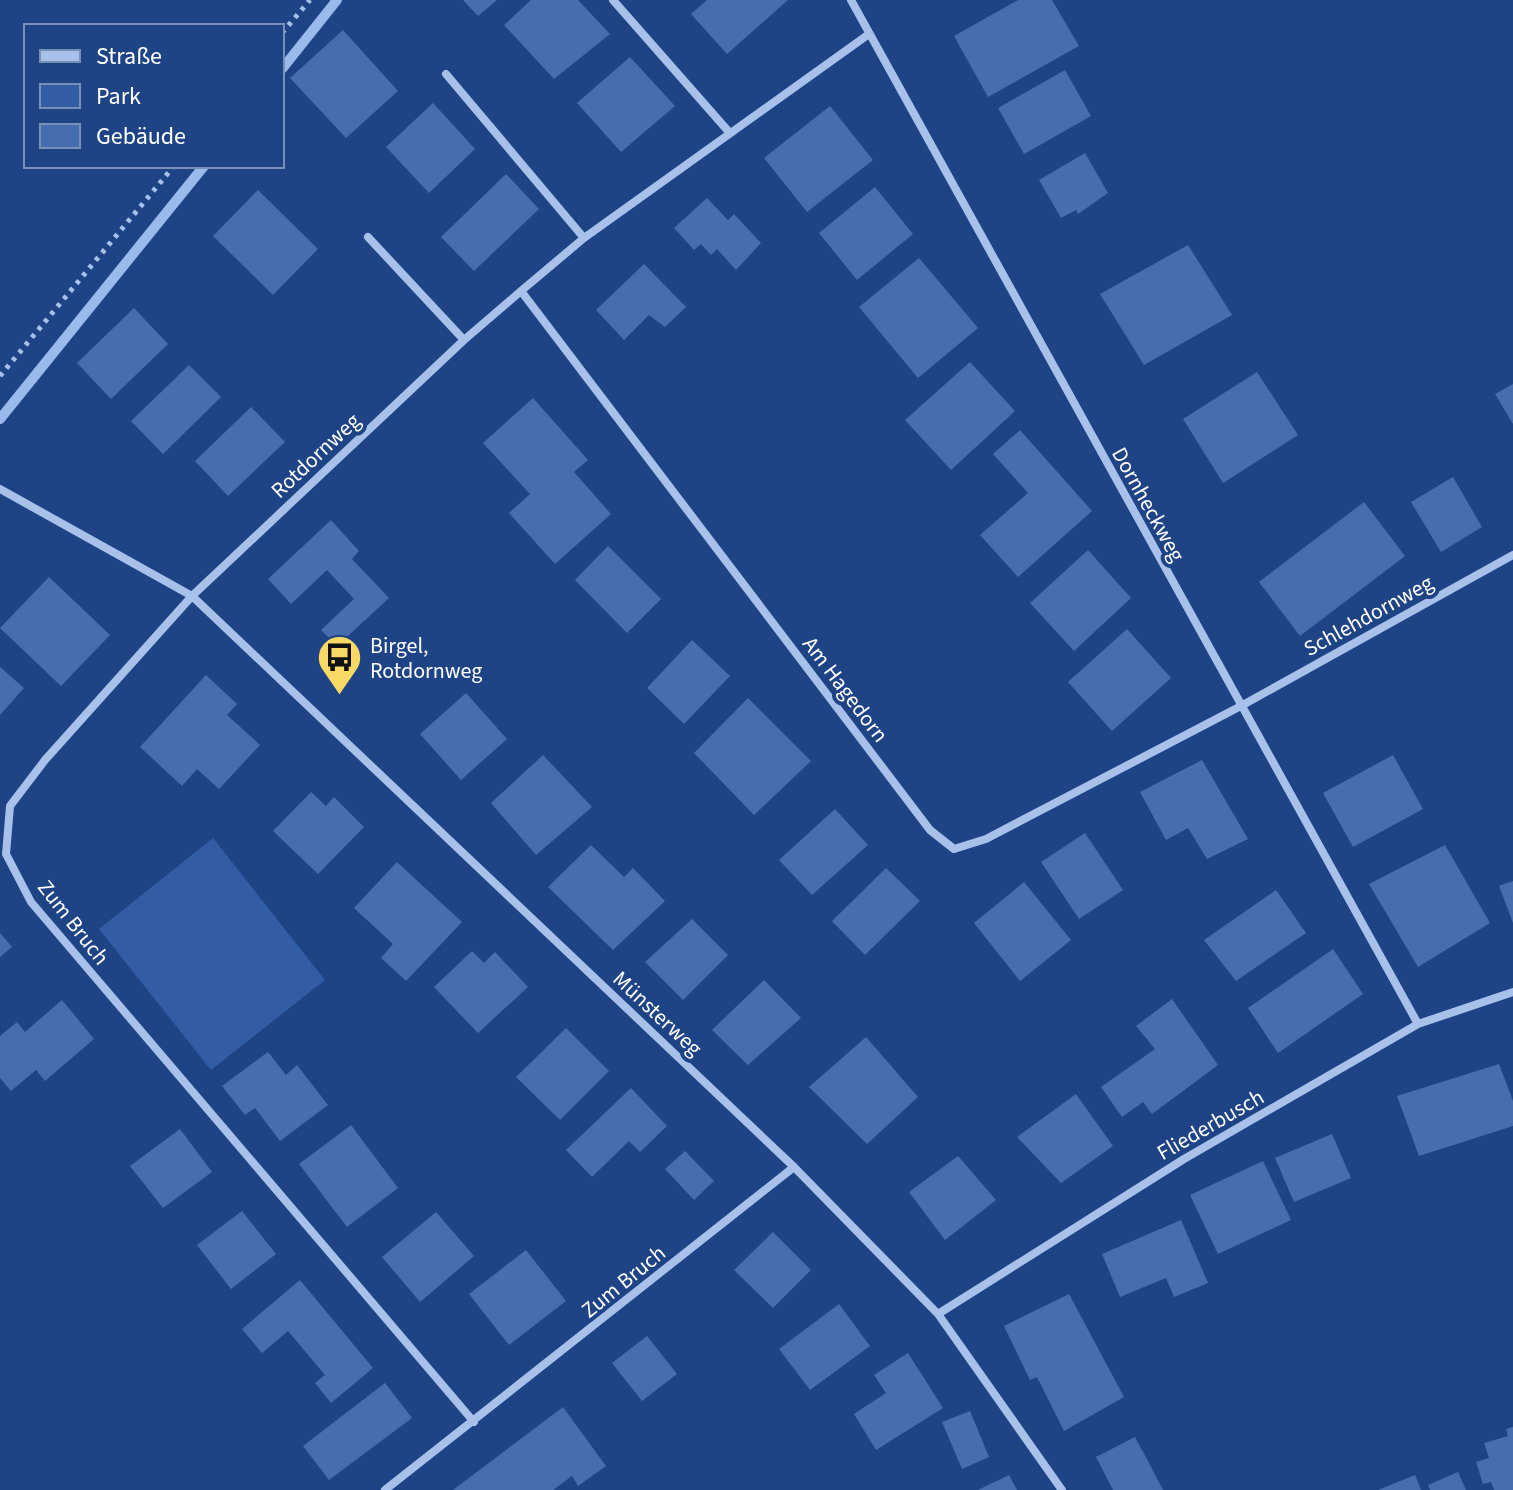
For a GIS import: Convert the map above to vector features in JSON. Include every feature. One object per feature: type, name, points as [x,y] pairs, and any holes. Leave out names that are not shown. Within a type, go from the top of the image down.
[{"type":"street","points":[[613,0],[729,132]]},
{"type":"street","name":"Dornheckweg","points":[[851,0],[1418,1024]]},
{"type":"street","name":"Rotdornweg","points":[[192,596],[464,340],[584,238],[869,34]]},
{"type":"street","points":[[446,74],[584,238]]},
{"type":"street","points":[[368,237],[464,340]]},
{"type":"street","name":"Am Hagedorn","points":[[521,291],[930,830],[954,849],[986,839],[1241,706]]},
{"type":"street","points":[[0,489],[192,596]]},
{"type":"street","name":"Schlehdornweg","points":[[1241,706],[1513,555]]},
{"type":"street","name":"Münsterweg","points":[[192,596],[794,1167],[938,1314],[1062,1490]]},
{"type":"street","name":"Zum Bruch","points":[[192,596],[45,760],[10,806],[6,854],[31,902],[474,1422]]},
{"type":"street","name":"Fliederbusch","points":[[938,1314],[1184,1159],[1418,1024],[1513,992]]},
{"type":"street","name":"Zum Bruch","points":[[385,1490],[794,1167]]},
{"type":"path","points":[[284,31],[310,0]]},
{"type":"path","points":[[0,376],[172,168]]},
{"type":"green space","points":[[213,838],[325,980],[211,1070],[99,929]]},
{"type":"building","points":[[463,0],[497,0],[478,16]]},
{"type":"building","points":[[531,0],[578,0],[610,34],[554,79],[504,25]]},
{"type":"building","points":[[707,0],[788,0],[727,54],[691,14]]},
{"type":"building","points":[[1018,0],[1052,0],[1079,46],[988,97],[954,36]]},
{"type":"building","points":[[343,30],[398,91],[346,138],[290,78]]},
{"type":"building","points":[[630,57],[675,106],[621,152],[577,103]]},
{"type":"building","points":[[1065,70],[1091,116],[1024,154],[998,108]]},
{"type":"building","points":[[433,103],[475,149],[429,193],[386,147]]},
{"type":"building","points":[[830,106],[873,160],[807,212],[764,158]]},
{"type":"building","points":[[1085,153],[1108,193],[1078,214],[1076,210],[1061,218],[1039,180]]},
{"type":"building","points":[[506,174],[539,209],[474,271],[441,237]]},
{"type":"building","points":[[875,187],[913,234],[857,280],[819,233]]},
{"type":"building","points":[[258,190],[318,249],[273,295],[213,236]]},
{"type":"building","points":[[707,198],[728,220],[734,214],[761,243],[736,270],[717,249],[711,255],[701,244],[694,250],[674,228]]},
{"type":"building","points":[[1188,245],[1232,315],[1144,365],[1100,294]]},
{"type":"building","points":[[919,258],[978,328],[918,378],[859,307]]},
{"type":"building","points":[[644,264],[686,307],[665,327],[649,315],[624,340],[596,310]]},
{"type":"building","points":[[134,308],[168,344],[111,399],[77,363]]},
{"type":"building","points":[[970,362],[1015,411],[951,470],[905,420]]},
{"type":"building","points":[[189,365],[221,397],[163,454],[131,421]]},
{"type":"building","points":[[1257,372],[1298,435],[1223,483],[1183,419]]},
{"type":"building","points":[[1513,384],[1513,424],[1495,394]]},
{"type":"building","points":[[533,398],[588,460],[574,472],[611,514],[555,564],[509,513],[530,494],[483,443]]},
{"type":"building","points":[[251,407],[285,442],[228,496],[195,461]]},
{"type":"building","points":[[1020,430],[1092,511],[1018,577],[980,535],[1028,493],[993,454]]},
{"type":"building","points":[[1453,477],[1482,527],[1441,552],[1411,502]]},
{"type":"building","points":[[1364,502],[1405,556],[1300,636],[1259,582]]},
{"type":"building","points":[[331,520],[359,551],[352,559],[389,598],[337,646],[321,630],[354,599],[327,570],[291,604],[268,579]]},
{"type":"building","points":[[608,546],[661,599],[627,633],[575,580]]},
{"type":"building","points":[[1088,550],[1131,598],[1074,651],[1030,603]]},
{"type":"building","points":[[49,577],[110,635],[61,686],[0,628]]},
{"type":"building","points":[[1127,629],[1171,678],[1112,731],[1068,682]]},
{"type":"building","points":[[692,640],[730,676],[684,724],[647,688]]},
{"type":"building","points":[[0,667],[24,688],[0,715]]},
{"type":"building","points":[[206,675],[237,704],[227,715],[260,745],[219,789],[197,769],[182,786],[140,747]]},
{"type":"building","points":[[466,693],[507,739],[461,780],[420,734]]},
{"type":"building","points":[[748,698],[811,761],[754,815],[694,753]]},
{"type":"building","points":[[543,755],[592,807],[536,855],[491,803]]},
{"type":"building","points":[[1393,755],[1423,809],[1353,847],[1323,793]]},
{"type":"building","points":[[1202,760],[1248,839],[1207,859],[1188,828],[1166,840],[1140,792]]},
{"type":"building","points":[[311,792],[326,806],[334,797],[364,827],[318,874],[273,831]]},
{"type":"building","points":[[835,809],[868,845],[812,895],[779,860]]},
{"type":"building","points":[[1085,833],[1123,890],[1079,919],[1041,862]]},
{"type":"building","points":[[591,845],[624,877],[633,868],[665,901],[613,950],[548,887]]},
{"type":"building","points":[[1445,845],[1490,923],[1418,967],[1369,884]]},
{"type":"building","points":[[397,862],[462,922],[406,981],[381,958],[393,944],[354,908]]},
{"type":"building","points":[[886,868],[920,901],[865,955],[832,921]]},
{"type":"building","points":[[1513,881],[1513,923],[1499,886]]},
{"type":"building","points":[[1024,882],[1071,940],[1020,981],[974,923]]},
{"type":"building","points":[[1276,890],[1306,933],[1236,981],[1204,940]]},
{"type":"building","points":[[692,919],[728,955],[683,1000],[645,962]]},
{"type":"building","points":[[0,933],[12,947],[0,957]]},
{"type":"building","points":[[1333,949],[1363,994],[1278,1053],[1248,1008]]},
{"type":"building","points":[[472,951],[484,963],[495,952],[528,987],[478,1033],[434,987]]},
{"type":"building","points":[[764,980],[801,1018],[748,1065],[712,1030]]},
{"type":"building","points":[[1172,999],[1218,1065],[1152,1114],[1143,1102],[1122,1117],[1101,1087],[1155,1049],[1136,1026]]},
{"type":"building","points":[[62,1000],[94,1039],[45,1081],[36,1070],[11,1091],[0,1078],[0,1036],[17,1022],[25,1032]]},
{"type":"building","points":[[566,1028],[609,1071],[560,1120],[516,1077]]},
{"type":"building","points":[[866,1037],[918,1097],[867,1144],[809,1087]]},
{"type":"building","points":[[268,1052],[286,1075],[297,1065],[328,1105],[280,1141],[255,1108],[245,1115],[222,1086]]},
{"type":"building","points":[[1499,1064],[1513,1101],[1513,1126],[1419,1156],[1397,1096]]},
{"type":"building","points":[[631,1088],[667,1126],[640,1152],[629,1141],[592,1177],[566,1150]]},
{"type":"building","points":[[1076,1094],[1113,1146],[1061,1183],[1017,1137]]},
{"type":"building","points":[[351,1125],[398,1188],[347,1227],[299,1164]]},
{"type":"building","points":[[180,1129],[212,1172],[163,1208],[130,1166]]},
{"type":"building","points":[[1332,1134],[1351,1178],[1294,1202],[1275,1158]]},
{"type":"building","points":[[685,1151],[714,1181],[694,1200],[665,1169]]},
{"type":"building","points":[[958,1156],[996,1200],[945,1240],[909,1192]]},
{"type":"building","points":[[1263,1161],[1291,1220],[1218,1254],[1190,1195]]},
{"type":"building","points":[[242,1211],[276,1254],[231,1289],[197,1245]]},
{"type":"building","points":[[436,1212],[474,1256],[420,1302],[382,1257]]},
{"type":"building","points":[[1181,1220],[1208,1283],[1174,1297],[1166,1278],[1120,1297],[1102,1254]]},
{"type":"building","points":[[773,1232],[811,1270],[773,1308],[734,1270]]},
{"type":"building","points":[[526,1250],[566,1301],[509,1345],[469,1294]]},
{"type":"building","points":[[300,1280],[373,1368],[331,1403],[315,1383],[325,1375],[288,1331],[262,1353],[242,1329]]},
{"type":"building","points":[[1069,1294],[1124,1397],[1064,1431],[1037,1377],[1030,1380],[1004,1326]]},
{"type":"building","points":[[839,1304],[870,1346],[810,1390],[779,1349]]},
{"type":"building","points":[[647,1336],[677,1374],[642,1401],[612,1363]]},
{"type":"building","points":[[908,1353],[943,1408],[876,1450],[854,1414],[886,1393],[874,1375]]},
{"type":"building","points":[[385,1383],[412,1418],[329,1480],[303,1446]]},
{"type":"building","points":[[563,1407],[606,1466],[578,1486],[572,1476],[553,1490],[453,1490]]},
{"type":"building","points":[[970,1411],[989,1457],[962,1469],[942,1422]]},
{"type":"building","points":[[1513,1427],[1513,1490],[1494,1490],[1491,1482],[1483,1484],[1476,1462],[1489,1458],[1484,1443],[1508,1436],[1506,1429]]},
{"type":"building","points":[[1135,1437],[1163,1490],[1113,1490],[1096,1457]]},
{"type":"building","points":[[1458,1472],[1466,1490],[1430,1490],[1428,1485]]},
{"type":"building","points":[[1009,1475],[1017,1490],[978,1490]]},
{"type":"building","points":[[1415,1475],[1421,1490],[1378,1490]]},
{"type":"waterway","points":[[284,66],[337,0]]},
{"type":"waterway","points":[[0,419],[202,168]]},
{"type":"place","name":"Birgel, Rotdornweg","points":[[339,697]]}]
